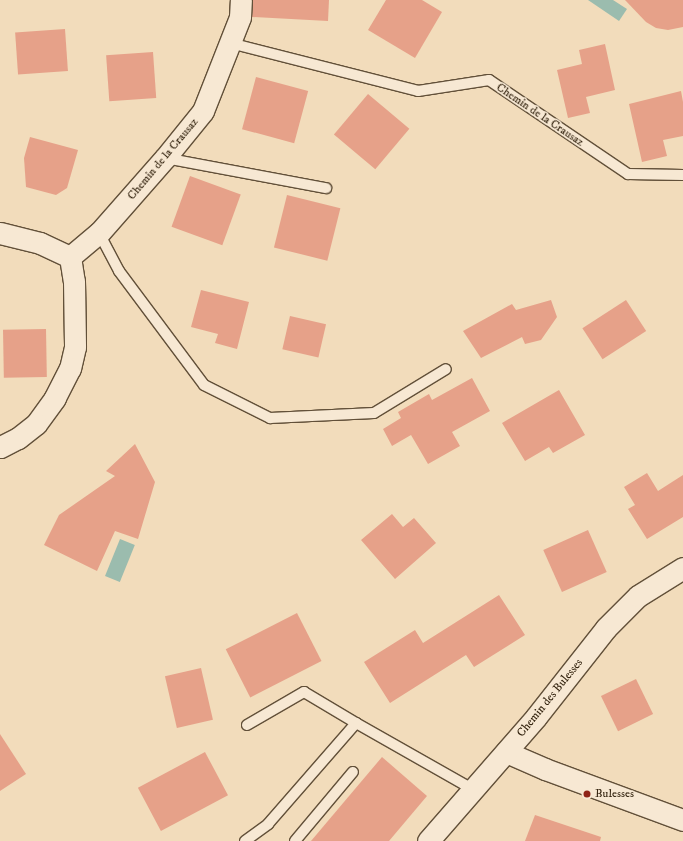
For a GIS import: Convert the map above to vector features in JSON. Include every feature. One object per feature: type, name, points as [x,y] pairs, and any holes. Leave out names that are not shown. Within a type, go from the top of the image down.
[{"type":"street","name":"Chemin de la Crausaz","points":[[70,257],[99,233],[165,158],[203,111],[240,17],[241,0]]},
{"type":"street","points":[[0,233],[40,243],[70,257],[74,281],[75,340],[70,368],[55,398],[36,424],[18,438],[0,447]]},
{"type":"street","name":"Chemin des Bulesses","points":[[428,841],[506,752],[606,628],[638,596],[683,568]]},
{"type":"street","points":[[506,752],[545,769],[683,820]]},
{"type":"lane","name":"Chemin de la Crausaz","points":[[230,43],[418,91],[489,80],[628,174],[683,175]]},
{"type":"lane","points":[[165,158],[326,188]]},
{"type":"lane","points":[[99,233],[119,271],[204,385],[270,418],[374,413],[446,369]]},
{"type":"lane","points":[[247,725],[304,692],[472,789]]},
{"type":"lane","points":[[245,841],[268,824],[356,723]]},
{"type":"lane","points":[[296,841],[353,772]]},
{"type":"shaded area","points":[[588,0],[613,0],[627,9],[619,21]]},
{"type":"shaded area","points":[[120,539],[135,545],[120,582],[105,576]]},
{"type":"building","points":[[253,0],[329,0],[328,21],[252,17]]},
{"type":"building","points":[[386,0],[422,0],[442,12],[415,58],[368,30]]},
{"type":"building","points":[[625,0],[683,0],[683,27],[668,30],[656,28],[646,22]]},
{"type":"building","points":[[65,29],[68,71],[18,74],[15,32]]},
{"type":"building","points":[[605,44],[615,90],[586,97],[590,113],[568,118],[557,70],[582,64],[579,50]]},
{"type":"building","points":[[153,52],[156,98],[109,101],[106,55]]},
{"type":"building","points":[[256,77],[308,91],[294,143],[242,129]]},
{"type":"building","points":[[681,91],[683,102],[683,136],[663,140],[667,156],[642,162],[629,104]]},
{"type":"building","points":[[368,94],[409,129],[375,169],[334,135]]},
{"type":"building","points":[[30,137],[78,150],[67,188],[56,195],[26,187],[24,158]]},
{"type":"building","points":[[190,176],[241,194],[222,245],[172,227]]},
{"type":"building","points":[[287,195],[340,208],[327,261],[274,247]]},
{"type":"building","points":[[201,290],[249,302],[237,349],[215,343],[218,334],[191,327]]},
{"type":"building","points":[[551,300],[557,317],[541,340],[525,344],[522,337],[481,358],[463,331],[512,304],[516,310]]},
{"type":"building","points":[[626,300],[646,331],[603,359],[582,328]]},
{"type":"building","points":[[290,316],[326,324],[318,357],[282,349]]},
{"type":"building","points":[[46,329],[47,377],[4,378],[3,330]]},
{"type":"building","points":[[472,378],[490,411],[452,432],[460,446],[428,464],[411,435],[392,446],[383,429],[401,418],[398,412],[429,394],[432,400]]},
{"type":"building","points":[[559,390],[585,435],[553,453],[549,447],[525,461],[502,423]]},
{"type":"building","points":[[135,444],[155,482],[138,539],[115,531],[97,571],[44,545],[59,515],[115,476],[106,471]]},
{"type":"building","points":[[647,473],[658,491],[683,475],[683,517],[647,539],[628,509],[635,505],[624,487]]},
{"type":"building","points":[[392,514],[403,527],[414,518],[436,543],[395,579],[361,540]]},
{"type":"building","points":[[588,530],[607,572],[562,592],[543,550]]},
{"type":"building","points":[[499,595],[525,635],[474,667],[466,655],[390,703],[364,662],[415,630],[423,643]]},
{"type":"building","points":[[297,613],[322,661],[250,697],[226,649]]},
{"type":"building","points":[[201,668],[213,720],[177,728],[165,676]]},
{"type":"building","points":[[636,679],[653,714],[618,731],[601,696]]},
{"type":"building","points":[[0,734],[26,774],[0,791]]},
{"type":"building","points":[[205,752],[228,795],[161,831],[138,788]]},
{"type":"building","points":[[382,757],[427,796],[389,841],[311,841]]},
{"type":"building","points":[[535,815],[601,837],[600,841],[525,841]]},
{"type":"place","name":"Bulesses","points":[[587,794]]}]
